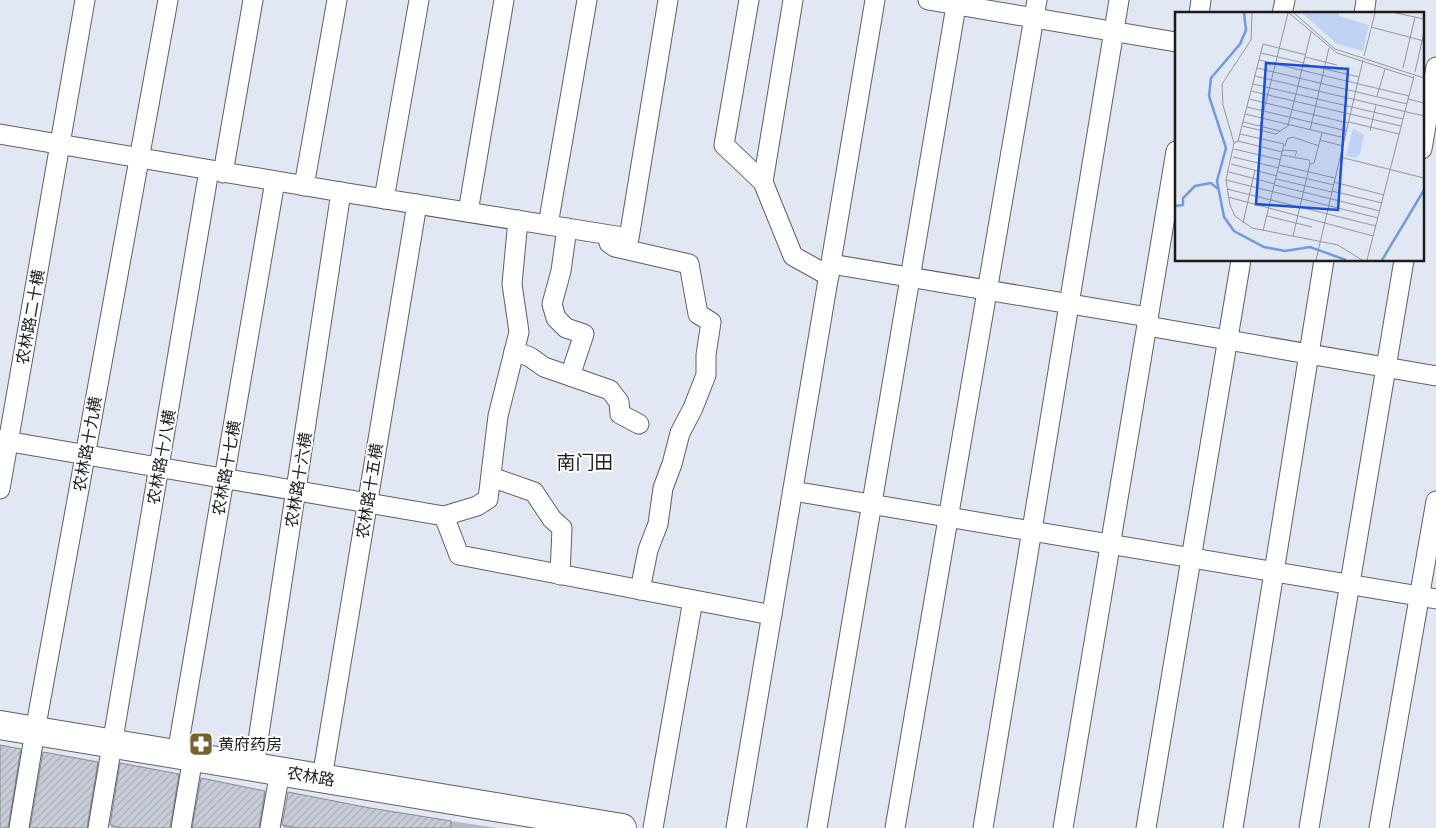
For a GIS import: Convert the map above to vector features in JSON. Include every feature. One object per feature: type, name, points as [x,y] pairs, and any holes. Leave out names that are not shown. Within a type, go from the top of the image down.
[{"type":"street","name":"农林路二十横","points":[[0,489],[4,441],[85,0]]},
{"type":"street","name":"农林路十九横","points":[[19,828],[168,0]]},
{"type":"street","name":"农林路十八横","points":[[98,828],[159,467],[216,172],[253,0]]},
{"type":"street","points":[[304,186],[337,0]]},
{"type":"street","points":[[384,199],[419,0]]},
{"type":"street","points":[[468,212],[504,0]]},
{"type":"street","points":[[548,225],[587,0]]},
{"type":"street","points":[[0,134],[216,172],[629,238],[668,0]]},
{"type":"street","points":[[749,0],[724,145],[763,182],[793,256],[830,270],[910,278],[1069,304],[1228,340],[1436,376]]},
{"type":"street","points":[[763,182],[793,0]]},
{"type":"street","points":[[736,828],[875,0]]},
{"type":"street","points":[[928,0],[1035,9],[1114,31],[1175,42]]},
{"type":"street","points":[[983,828],[1119,0]]},
{"type":"street","points":[[817,828],[956,2]]},
{"type":"street","points":[[895,828],[1035,9]]},
{"type":"street","points":[[1424,134],[1430,87],[1436,67]]},
{"type":"street","points":[[1063,828],[1175,157]]},
{"type":"street","name":"农林路十七横","points":[[181,828],[185,755],[224,478],[275,181]]},
{"type":"street","name":"农林路十六横","points":[[254,767],[341,192]]},
{"type":"street","name":"农林路十五横","points":[[322,778],[417,204]]},
{"type":"street","points":[[4,441],[444,516],[477,506],[488,499],[498,416],[519,332],[512,284],[518,220]]},
{"type":"street","points":[[567,228],[561,271],[552,304],[556,318],[566,328],[584,334],[570,376]]},
{"type":"street","points":[[596,233],[615,247],[689,264],[698,314],[711,322],[706,355],[706,375],[693,408],[680,433],[672,464],[663,488],[658,524],[648,550],[640,590]]},
{"type":"street","points":[[1146,828],[1241,261]]},
{"type":"street","points":[[1233,828],[1324,261]]},
{"type":"street","points":[[1309,828],[1404,261]]},
{"type":"street","points":[[514,351],[530,357],[544,367],[610,390],[619,402],[620,414],[639,424]]},
{"type":"street","points":[[491,477],[534,492],[552,519],[562,528],[560,575]]},
{"type":"street","points":[[793,491],[1428,597]]},
{"type":"street","points":[[1380,828],[1428,597],[1436,501]]},
{"type":"street","points":[[444,516],[459,556],[772,615]]},
{"type":"street","points":[[653,828],[693,600]]},
{"type":"street","name":"农林路","points":[[0,725],[322,778],[541,821],[622,828]]},
{"type":"street","points":[[270,828],[280,771]]},
{"type":"building","points":[[0,745],[21,749],[8,828],[0,828]]},
{"type":"building","points":[[43,752],[98,762],[87,828],[30,828]]},
{"type":"building","points":[[120,763],[179,774],[170,828],[122,828],[110,825]]},
{"type":"building","points":[[201,778],[265,791],[259,828],[192,828]]},
{"type":"building","points":[[288,792],[451,821],[451,828],[298,828],[282,825]]},
{"type":"place","name":"黄府药房","points":[[201,744]]},
{"type":"district","name":"南门田","points":[[585,462]]}]
